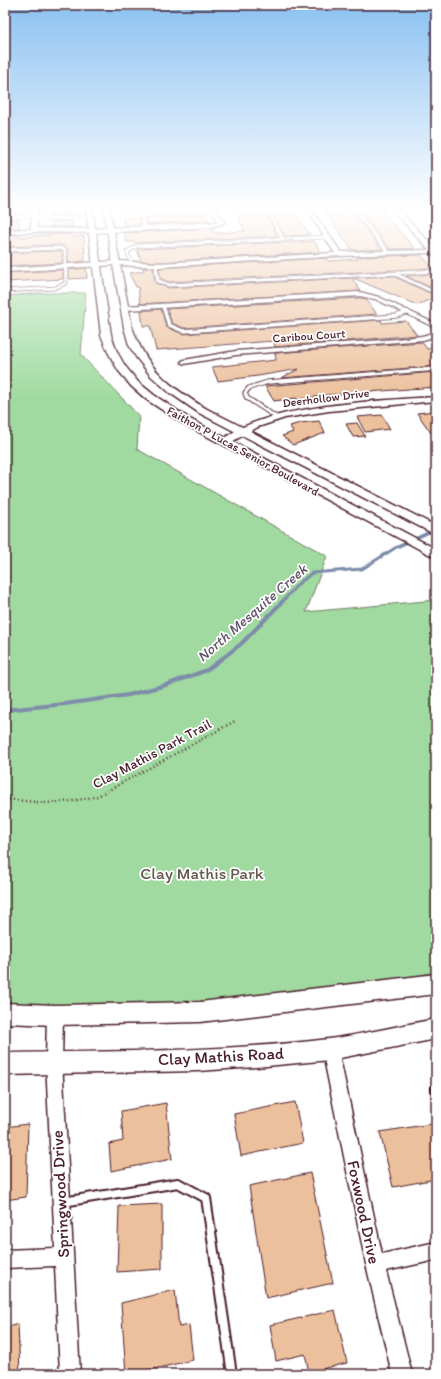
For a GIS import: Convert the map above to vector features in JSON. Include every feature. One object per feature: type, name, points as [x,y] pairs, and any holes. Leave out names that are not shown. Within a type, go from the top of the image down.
[{"type":"main road","name":"Faithon P Lucas Senior Boulevard","points":[[98,271],[99,289],[106,335],[112,352],[122,370],[157,403],[186,421],[436,554]]},
{"type":"main road","name":"Faithon P Lucas Senior Boulevard","points":[[118,271],[128,328],[134,347],[163,383],[182,399],[436,531]]},
{"type":"main road","points":[[5,1012],[55,1015],[200,1012],[436,984]]},
{"type":"main road","name":"Clay Mathis Road","points":[[5,1064],[198,1060],[256,1056],[330,1049],[436,1029]]},
{"type":"street","points":[[125,308],[366,294],[436,326]]},
{"type":"street","name":"Caribou Court","points":[[184,362],[236,352],[397,341],[423,338],[436,334]]},
{"type":"street","name":"Deerhollow Drive","points":[[225,442],[242,431],[276,416],[321,409],[436,399]]},
{"type":"street","name":"Springwood Drive","points":[[55,1015],[54,1062],[70,1374]]},
{"type":"street","name":"Foxwood Drive","points":[[330,1049],[375,1264],[402,1374]]},
{"type":"street","points":[[375,1264],[436,1251]]},
{"type":"street","points":[[5,1259],[63,1257]]},
{"type":"lane","points":[[5,291],[55,288],[66,283],[67,271]]},
{"type":"lane","points":[[157,271],[158,281],[169,285],[431,271]]},
{"type":"lane","points":[[393,274],[436,293]]},
{"type":"lane","points":[[163,306],[170,325],[183,331],[397,316],[408,312]]},
{"type":"lane","points":[[276,416],[247,398],[245,393],[249,388],[268,382],[436,369]]},
{"type":"lane","points":[[61,1203],[178,1183],[206,1198],[232,1374]]},
{"type":"path","name":"Clay Mathis Park Trail","points":[[5,799],[46,803],[73,801],[98,796],[235,721]]},
{"type":"green space","name":"Clay Mathis Park","points":[[43,293],[86,293],[81,355],[139,416],[137,449],[327,556],[306,612],[436,600],[436,972],[395,980],[205,1002],[72,1008],[5,1005],[5,296]]},
{"type":"building","points":[[63,271],[63,279],[5,282],[5,273]]},
{"type":"building","points":[[69,271],[86,271],[87,278],[69,279]]},
{"type":"building","points":[[153,271],[155,283],[169,288],[352,278],[360,291],[140,304],[138,287],[136,287],[129,273]]},
{"type":"building","points":[[160,271],[370,271],[169,282],[161,279]]},
{"type":"building","points":[[436,274],[436,290],[406,276]]},
{"type":"building","points":[[393,276],[436,297],[417,305],[353,278]]},
{"type":"building","points":[[360,298],[366,299],[377,314],[184,328],[172,323],[167,309]]},
{"type":"building","points":[[161,309],[166,327],[183,334],[381,320],[382,323],[406,321],[417,335],[275,347],[274,341],[156,350],[150,326],[143,326],[141,311]]},
{"type":"building","points":[[422,342],[427,349],[436,348],[436,366],[281,378],[299,369],[218,381],[212,367],[276,360],[275,353]]},
{"type":"building","points":[[436,372],[436,387],[327,395],[297,400],[296,398],[274,401],[265,386]]},
{"type":"building","points":[[436,411],[436,440],[417,413]]},
{"type":"building","points":[[382,415],[390,429],[365,432],[357,417]]},
{"type":"building","points":[[319,421],[325,433],[293,445],[282,436],[293,432],[290,426],[300,423]]},
{"type":"building","points":[[357,423],[365,436],[353,437],[346,424]]},
{"type":"building","points":[[295,1102],[303,1143],[241,1156],[234,1114]]},
{"type":"building","points":[[166,1103],[172,1159],[111,1171],[109,1144],[123,1141],[121,1111]]},
{"type":"building","points":[[28,1124],[26,1197],[5,1200],[5,1127]]},
{"type":"building","points":[[431,1124],[436,1142],[436,1179],[393,1187],[380,1132]]},
{"type":"building","points":[[310,1173],[333,1283],[266,1298],[249,1186]]},
{"type":"building","points":[[162,1204],[162,1269],[117,1272],[119,1206]]},
{"type":"building","points":[[175,1290],[179,1327],[189,1325],[193,1360],[132,1374],[126,1374],[121,1303]]},
{"type":"building","points":[[335,1310],[347,1363],[309,1372],[305,1354],[276,1361],[270,1325]]},
{"type":"building","points":[[18,1324],[20,1374],[5,1374],[5,1328]]},
{"type":"waterway","name":"North Mesquite Creek","points":[[282,602],[298,584],[312,573],[362,569],[395,548],[436,529]]},
{"type":"waterway","name":"North Mesquite Creek","points":[[5,710],[65,704],[128,695],[166,685],[207,670],[241,644],[283,601]]}]
